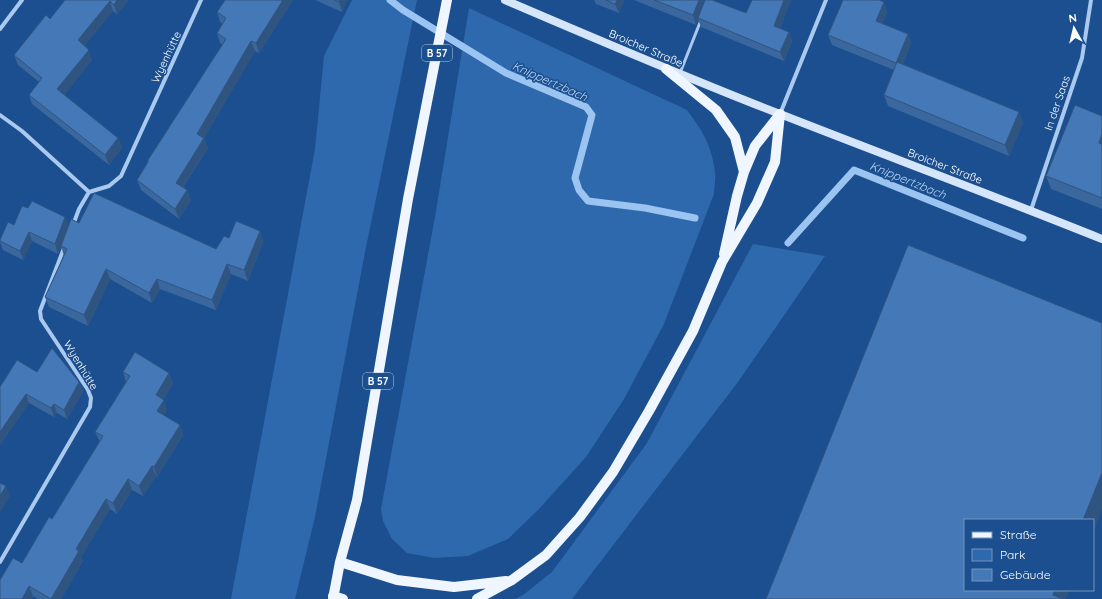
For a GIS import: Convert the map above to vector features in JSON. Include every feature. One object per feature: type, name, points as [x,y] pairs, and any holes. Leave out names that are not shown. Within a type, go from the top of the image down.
[{"type":"main road","name":"B 57","points":[[336,598],[340,562],[357,500],[408,199],[447,0]]},
{"type":"main road","points":[[666,69],[716,110],[735,137],[744,172]]},
{"type":"main road","points":[[722,262],[744,172],[755,146],[780,114]]},
{"type":"main road","points":[[477,599],[512,580],[546,555],[580,517],[613,472],[649,411],[693,330],[722,262],[758,203],[775,162],[780,114]]},
{"type":"main road","points":[[340,562],[397,580],[454,587],[512,580]]},
{"type":"street","points":[[0,28],[22,0]]},
{"type":"street","name":"Wyenhütte","points":[[89,192],[109,186],[121,176],[201,0]]},
{"type":"street","name":"Broicher Straße","points":[[505,0],[666,69],[1102,239]]},
{"type":"street","points":[[780,114],[826,0]]},
{"type":"street","name":"In der Saas","points":[[1030,210],[1082,58],[1091,0]]},
{"type":"street","points":[[0,115],[22,131],[89,192],[79,209],[71,231]]},
{"type":"street","name":"Wyenhütte","points":[[0,562],[90,407],[91,398],[88,390],[42,319],[40,311],[65,246]]},
{"type":"lane","points":[[679,74],[703,15]]},
{"type":"green space","points":[[352,0],[417,0],[365,252],[315,517],[295,599],[231,599],[315,149],[324,56]]},
{"type":"green space","points":[[469,8],[687,110],[702,132],[709,146],[714,163],[715,180],[714,194],[664,324],[624,399],[586,457],[539,509],[508,539],[468,556],[434,558],[407,553],[392,539],[383,521],[381,509],[435,217]]},
{"type":"green space","points":[[753,244],[825,256],[738,382],[572,599],[515,599],[523,595],[552,572],[647,443]]},
{"type":"building","points":[[65,0],[117,0],[114,5],[110,1],[78,40],[89,50],[57,89],[118,138],[105,155],[29,95],[42,78],[14,55],[46,15],[50,19]]},
{"type":"building","points":[[225,0],[283,0],[256,43],[251,41],[197,134],[204,138],[176,183],[187,190],[175,209],[137,180],[148,160],[226,39],[217,33],[226,18],[217,12]]},
{"type":"building","points":[[606,0],[617,0],[615,4]]},
{"type":"building","points":[[654,0],[699,0],[693,15]]},
{"type":"building","points":[[705,0],[712,0],[746,13],[752,0],[784,0],[774,26],[789,32],[780,52],[698,18]]},
{"type":"building","points":[[843,0],[879,0],[884,2],[876,21],[908,34],[896,63],[828,35]]},
{"type":"building","points":[[897,62],[1019,112],[1005,145],[884,95]]},
{"type":"building","points":[[1075,105],[1102,116],[1102,134],[1099,143],[1102,144],[1102,198],[1046,176]]},
{"type":"building","points":[[94,193],[216,249],[224,236],[229,238],[236,221],[260,231],[244,270],[227,264],[212,300],[157,279],[149,293],[106,269],[84,315],[45,297],[67,249],[61,246],[71,219],[79,223]]},
{"type":"building","points":[[32,201],[65,217],[55,244],[29,232],[20,251],[0,240],[8,222],[14,225],[22,206],[28,208]]},
{"type":"building","points":[[908,245],[1102,323],[1102,473],[1083,519],[964,519],[964,591],[1055,591],[1053,595],[1063,599],[766,599]]},
{"type":"building","points":[[52,348],[79,382],[64,410],[54,404],[51,408],[26,394],[0,432],[0,387],[17,360],[37,372]]},
{"type":"building","points":[[135,352],[169,373],[156,395],[164,400],[157,411],[180,425],[154,467],[152,466],[139,486],[128,479],[113,503],[106,499],[76,549],[79,551],[51,599],[29,586],[22,599],[0,599],[0,580],[13,558],[22,563],[49,517],[52,519],[103,436],[95,432],[130,376],[123,372]]},
{"type":"building","points":[[0,483],[6,486],[0,496]]},
{"type":"waterway","name":"Knippertzbach","points":[[390,0],[403,10],[506,73],[586,107],[592,115],[575,178],[579,190],[588,201],[645,208],[695,218]]},
{"type":"waterway","name":"Knippertzbach","points":[[788,243],[854,170],[1023,238]]}]
